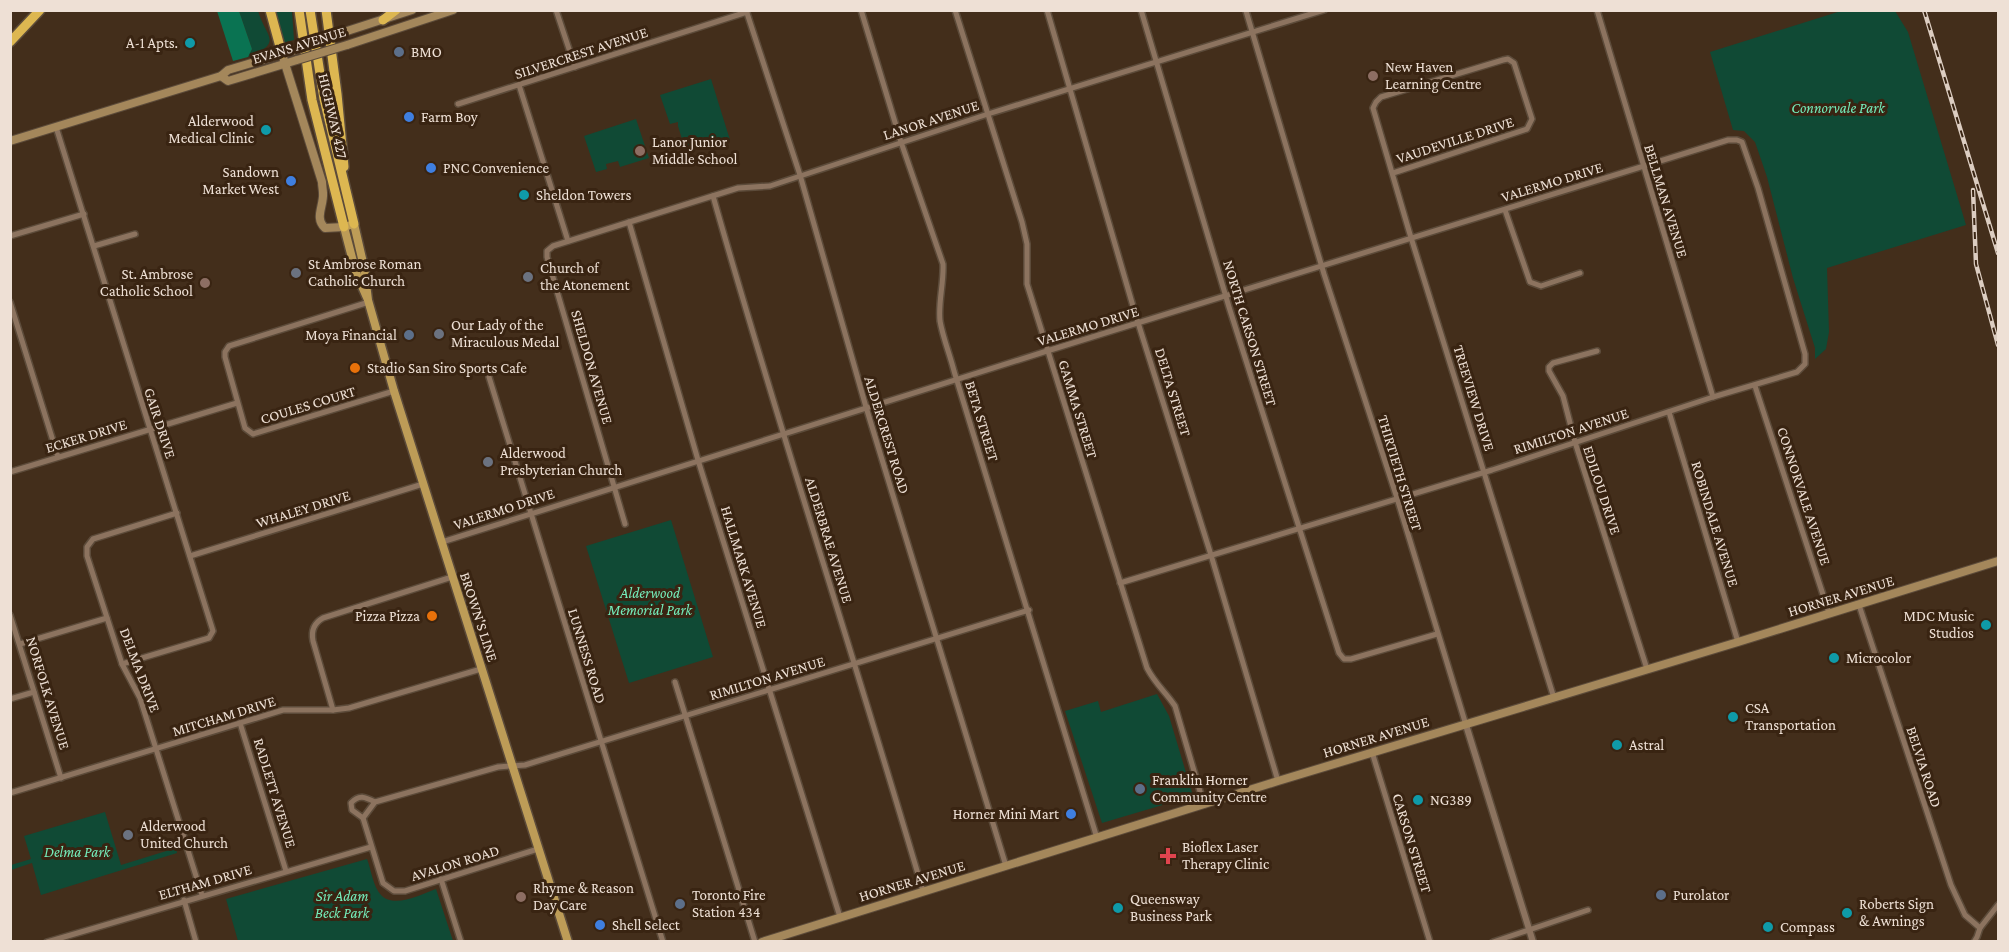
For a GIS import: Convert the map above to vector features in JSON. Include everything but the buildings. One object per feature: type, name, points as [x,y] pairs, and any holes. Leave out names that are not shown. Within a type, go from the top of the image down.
[{"type":"highway","points":[[10,42],[40,10]]},
{"type":"highway","points":[[270,10],[282,54]]},
{"type":"highway","name":"HIGHWAY 427","points":[[299,10],[312,100],[344,227]]},
{"type":"highway","name":"HIGHWAY 427","points":[[310,10],[324,99],[354,224]]},
{"type":"highway","points":[[382,20],[396,10]]},
{"type":"highway","points":[[326,13],[344,165],[343,181]]},
{"type":"main road","name":"EVANS AVENUE","points":[[10,141],[222,76],[228,70],[412,10]]},
{"type":"main road","name":"EVANS AVENUE","points":[[222,76],[228,81],[453,10]]},
{"type":"main road","points":[[282,54],[322,183],[324,194],[319,214],[320,222],[325,228],[354,224]]},
{"type":"main road","name":"BROWN'S LINE","points":[[354,224],[369,301],[394,392],[568,942]]},
{"type":"main road","name":"BROWN'S LINE","points":[[344,227],[356,273],[369,301]]},
{"type":"main road","name":"HORNER AVENUE","points":[[762,942],[1372,752],[1998,561]]},
{"type":"street","points":[[556,10],[575,68]]},
{"type":"street","name":"BETA STREET","points":[[861,10],[901,142],[943,264],[944,280],[940,320],[956,379],[1029,610],[1097,838]]},
{"type":"street","name":"GAMMA STREET","points":[[956,10],[1022,222],[1027,244],[1027,284],[1047,351],[1147,668],[1155,684],[1175,706],[1204,805]]},
{"type":"street","name":"DELTA STREET","points":[[1047,10],[1139,324],[1278,781]]},
{"type":"street","name":"NORTH CARSON STREET","points":[[1141,10],[1226,296],[1339,654],[1344,659],[1351,659],[1437,634]]},
{"type":"street","name":"LANOR AVENUE","points":[[547,251],[553,246],[568,241],[713,196],[738,189],[770,186],[988,114],[1324,10]]},
{"type":"street","name":"BELLMAN AVENUE","points":[[1597,10],[1642,167],[1713,397]]},
{"type":"street","name":"SILVERCREST AVENUE","points":[[458,104],[746,11]]},
{"type":"street","name":"ALDERCREST ROAD","points":[[746,11],[800,176],[866,407],[1006,866]]},
{"type":"street","name":"THIRTIETH STREET","points":[[1246,11],[1322,267],[1533,942]]},
{"type":"street","name":"VAUDEVILLE DRIVE","points":[[1374,105],[1381,97],[1508,59],[1514,63],[1532,119],[1527,129],[1393,173]]},
{"type":"street","points":[[519,85],[568,241]]},
{"type":"street","name":"TREEVIEW DRIVE","points":[[1374,105],[1374,112],[1412,239],[1554,698]]},
{"type":"street","name":"GAIR DRIVE","points":[[56,127],[213,631],[209,638],[122,664]]},
{"type":"street","name":"VALERMO DRIVE","points":[[442,542],[866,407],[1728,140],[1742,142]]},
{"type":"street","name":"RIMILTON AVENUE","points":[[1120,582],[1484,472],[1713,397],[1794,374],[1803,368],[1806,359],[1758,189],[1742,142]]},
{"type":"street","name":"ALDERBRAE AVENUE","points":[[713,196],[782,434],[855,663],[923,891]]},
{"type":"street","points":[[1506,210],[1530,282],[1541,286],[1580,273]]},
{"type":"street","points":[[10,237],[84,214]]},
{"type":"street","name":"HALLMARK AVENUE","points":[[629,222],[698,460],[840,917]]},
{"type":"street","points":[[94,246],[135,234]]},
{"type":"street","name":"SHELDON AVENUE","points":[[547,251],[625,524]]},
{"type":"street","name":"COULES COURT","points":[[369,301],[228,347],[225,357],[237,403],[245,428],[253,434],[394,392]]},
{"type":"street","points":[[10,302],[58,457]]},
{"type":"street","name":"EDILOU DRIVE","points":[[1597,351],[1553,363],[1549,371],[1563,396],[1575,442],[1647,669]]},
{"type":"street","name":"LUNNESS ROAD","points":[[489,377],[663,942]]},
{"type":"street","name":"CONNORVALE AVENUE","points":[[1755,386],[1829,613]]},
{"type":"street","name":"ECKER DRIVE","points":[[10,472],[237,403]]},
{"type":"street","name":"ROBINDALE AVENUE","points":[[1669,412],[1738,642]]},
{"type":"street","name":"WHALEY DRIVE","points":[[190,556],[423,484]]},
{"type":"street","name":"DELMA DRIVE","points":[[177,513],[93,539],[87,547],[87,556],[122,664],[140,699],[202,895]]},
{"type":"street","points":[[333,710],[313,641],[312,632],[317,622],[323,618],[452,577]]},
{"type":"street","name":"BELVIA ROAD","points":[[1859,605],[1951,885],[1965,915],[1980,927]]},
{"type":"street","name":"RIMILTON AVENUE","points":[[363,818],[352,810],[351,803],[356,798],[363,796],[375,802],[498,767],[525,765],[1029,610]]},
{"type":"street","name":"NORFOLK AVENUE","points":[[10,615],[61,778]]},
{"type":"street","points":[[20,644],[107,618]]},
{"type":"street","name":"MITCHAM DRIVE","points":[[10,793],[288,709],[349,708],[481,669]]},
{"type":"street","points":[[675,682],[755,942]]},
{"type":"street","points":[[10,699],[34,692]]},
{"type":"street","name":"RADLETT AVENUE","points":[[240,723],[286,872]]},
{"type":"street","name":"CARSON STREET","points":[[1372,752],[1430,942]]},
{"type":"street","points":[[371,847],[363,818],[375,802]]},
{"type":"street","name":"ELTHAM DRIVE","points":[[47,942],[371,847]]},
{"type":"street","name":"AVALON ROAD","points":[[371,847],[383,883],[392,890],[405,891],[538,849]]},
{"type":"street","points":[[441,879],[461,942]]},
{"type":"street","points":[[184,900],[196,942]]},
{"type":"street","points":[[1974,942],[1980,927],[1998,905]]},
{"type":"street","points":[[1493,942],[1588,910]]},
{"type":"green space","points":[[217,11],[239,11],[252,49],[248,57],[233,61]]},
{"type":"green space","points":[[239,11],[258,11],[270,38],[266,47],[248,57],[252,49]]},
{"type":"green space","points":[[276,11],[292,11],[294,40],[282,43]]},
{"type":"green space","name":"Connorvale Park","points":[[1841,11],[1895,11],[1908,32],[1966,225],[1827,268],[1829,332],[1826,349],[1815,359],[1815,348],[1793,278],[1767,177],[1755,142],[1744,131],[1733,130],[1710,52]]},
{"type":"green space","points":[[711,79],[730,140],[723,139],[685,149],[678,122],[670,124],[660,95]]},
{"type":"green space","points":[[636,119],[649,158],[620,167],[618,161],[606,164],[607,169],[596,172],[584,136]]},
{"type":"green space","name":"Alderwood Memorial Park","points":[[671,520],[713,657],[629,683],[586,546]]},
{"type":"green space","points":[[1157,694],[1169,716],[1193,796],[1102,823],[1065,711],[1098,701],[1101,712]]},
{"type":"green space","name":"Delma Park","points":[[105,812],[121,865],[176,848],[177,853],[41,895],[32,863],[11,870],[11,865],[31,859],[24,836]]},
{"type":"green space","name":"Sir Adam Beck Park","points":[[367,859],[376,887],[387,899],[400,901],[436,889],[453,941],[238,941],[226,899]]},
{"type":"railway","points":[[1924,10],[1998,253]]},
{"type":"railway","points":[[1973,190],[1976,264],[1998,345]]},
{"type":"place","name":"A-1 Apts.","points":[[190,43]]},
{"type":"place","name":"BMO","points":[[399,52]]},
{"type":"place","name":"New Haven Learning Centre","points":[[1373,76]]},
{"type":"place","name":"Farm Boy","points":[[409,117]]},
{"type":"place","name":"Alderwood Medical Clinic","points":[[266,130]]},
{"type":"place","name":"Lanor Junior Middle School","points":[[640,151]]},
{"type":"place","name":"PNC Convenience","points":[[431,168]]},
{"type":"place","name":"Sandown Market West","points":[[291,181]]},
{"type":"place","name":"Sheldon Towers","points":[[524,195]]},
{"type":"place","name":"St Ambrose Roman Catholic Church","points":[[296,273]]},
{"type":"place","name":"Church of the Atonement","points":[[528,277]]},
{"type":"place","name":"St. Ambrose Catholic School","points":[[205,283]]},
{"type":"place","name":"Our Lady of the Miraculous Medal","points":[[439,334]]},
{"type":"place","name":"Moya Financial","points":[[409,335]]},
{"type":"place","name":"Stadio San Siro Sports Cafe","points":[[355,368]]},
{"type":"place","name":"Alderwood Presbyterian Church","points":[[488,462]]},
{"type":"place","name":"Pizza Pizza","points":[[432,616]]},
{"type":"place","name":"MDC Music Studios","points":[[1986,625]]},
{"type":"place","name":"Microcolor","points":[[1834,658]]},
{"type":"place","name":"CSA Transportation","points":[[1733,717]]},
{"type":"place","name":"Astral","points":[[1617,745]]},
{"type":"place","name":"Franklin Horner Community Centre","points":[[1140,789]]},
{"type":"place","name":"NG389","points":[[1418,800]]},
{"type":"place","name":"Horner Mini Mart","points":[[1071,814]]},
{"type":"place","name":"Alderwood United Church","points":[[128,835]]},
{"type":"place","name":"Bioflex Laser Therapy Clinic","points":[[1168,856]]},
{"type":"place","name":"Purolator","points":[[1661,895]]},
{"type":"place","name":"Rhyme & Reason Day Care","points":[[521,897]]},
{"type":"place","name":"Toronto Fire Station 434","points":[[680,904]]},
{"type":"place","name":"Queensway Business Park","points":[[1118,908]]},
{"type":"place","name":"Roberts Sign & Awnings","points":[[1847,913]]},
{"type":"place","name":"Shell Select","points":[[600,925]]},
{"type":"place","name":"Compass","points":[[1768,927]]}]
